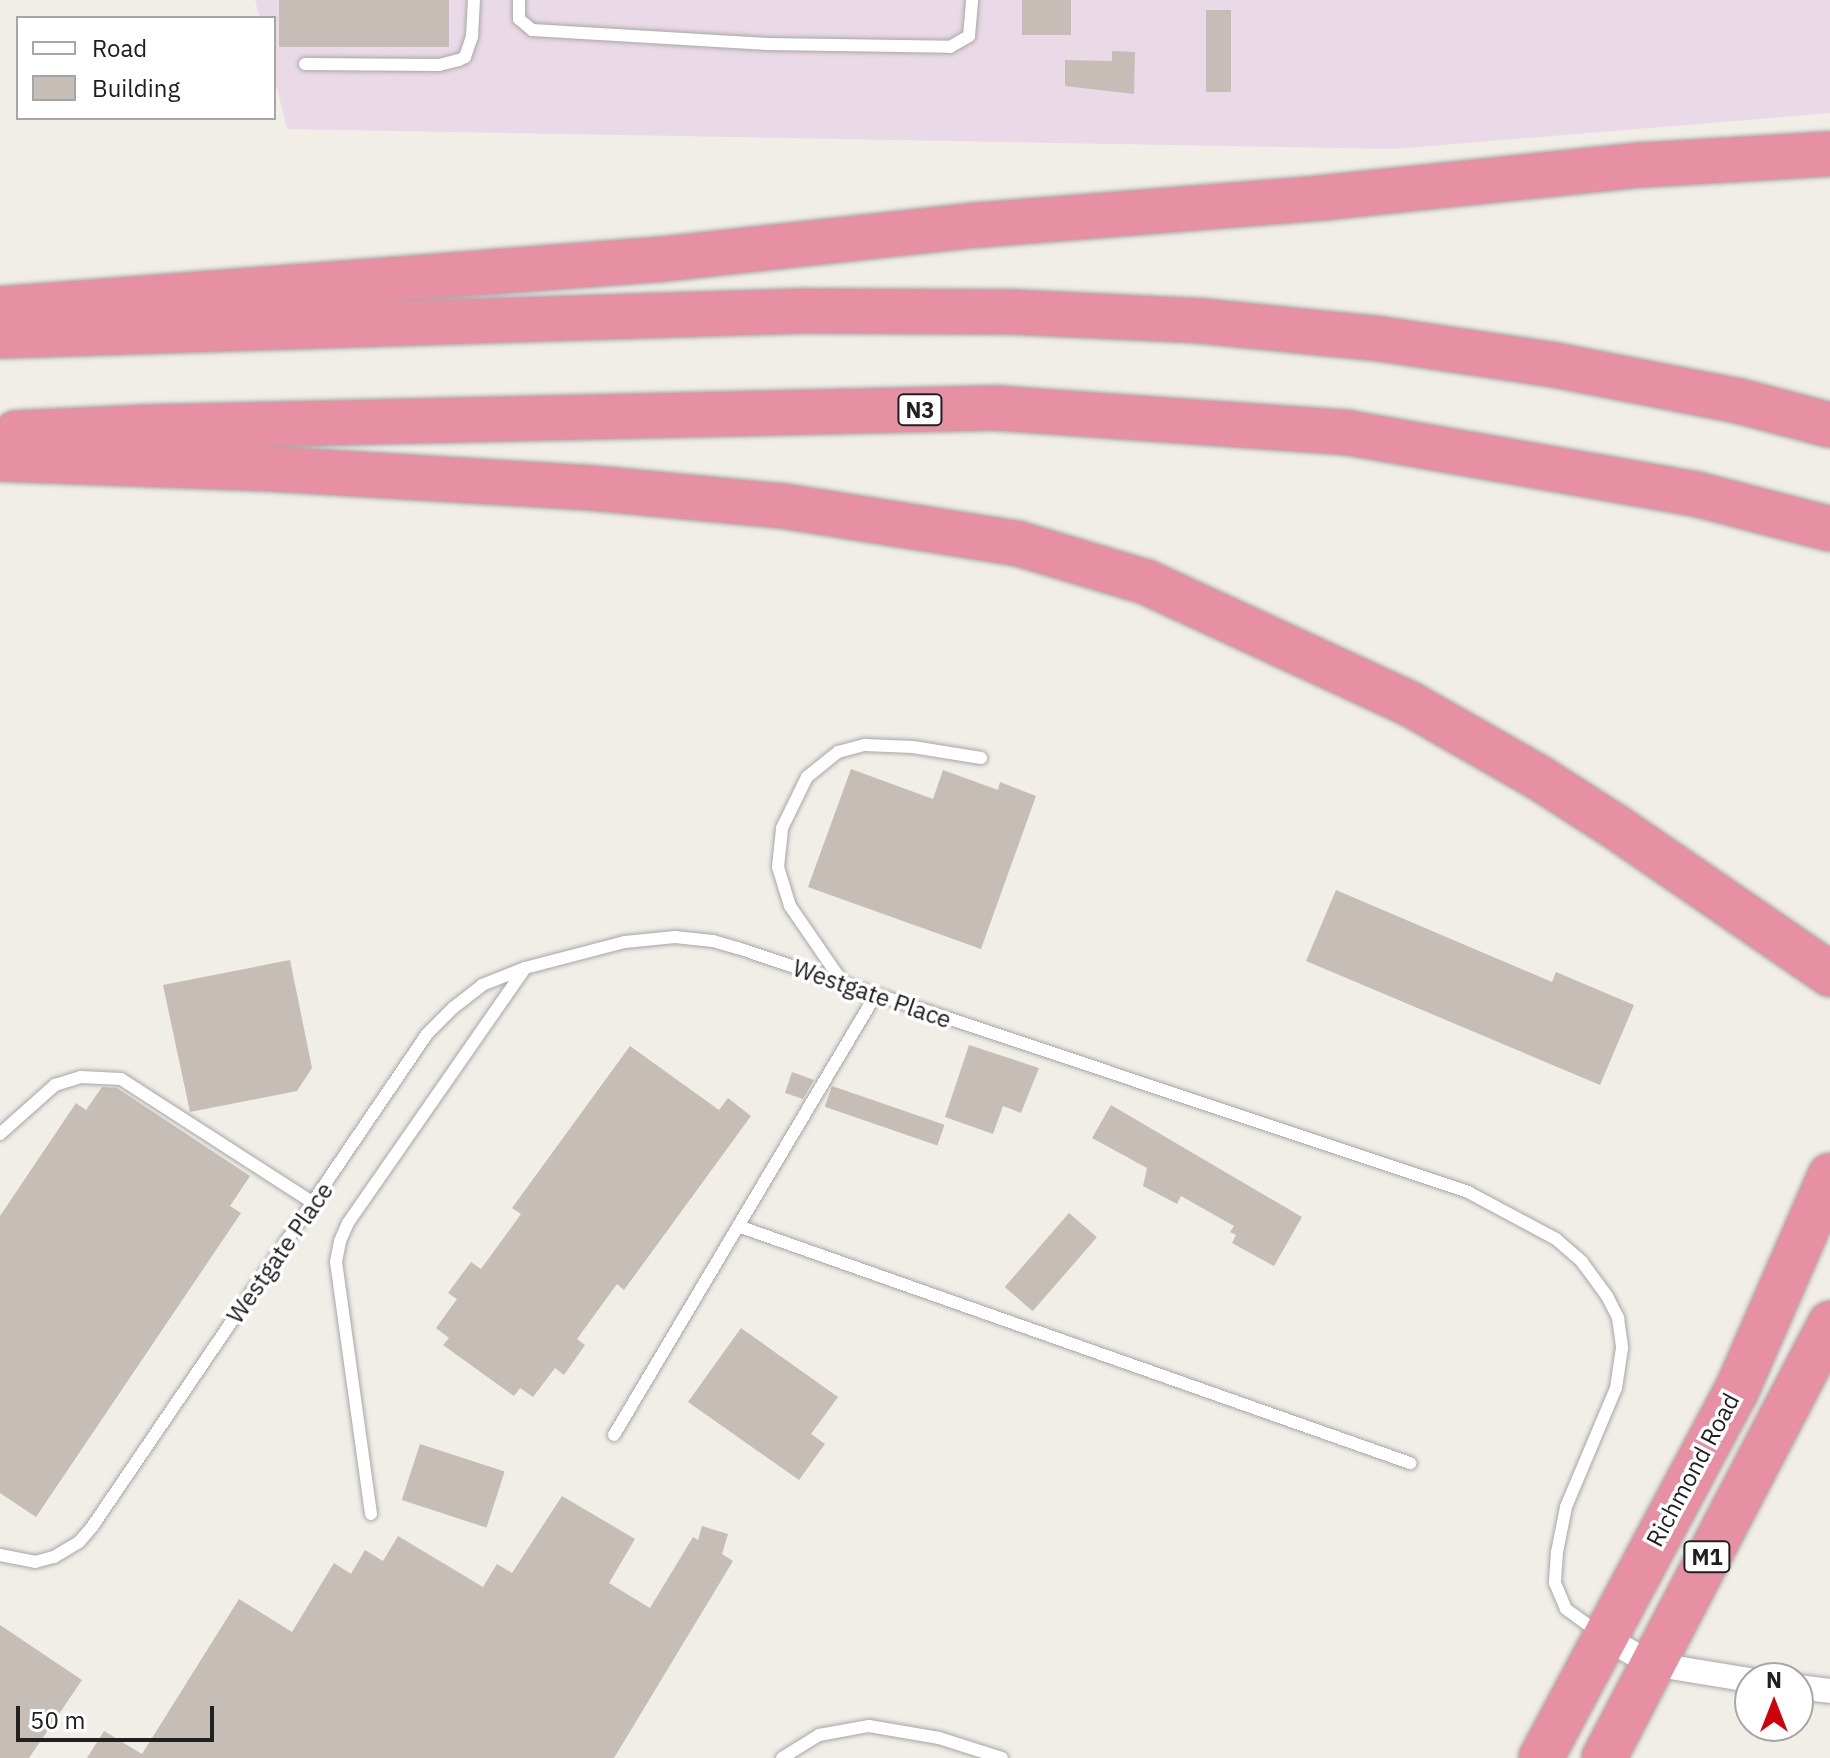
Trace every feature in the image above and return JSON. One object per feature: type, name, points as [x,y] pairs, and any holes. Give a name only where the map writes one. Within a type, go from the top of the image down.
[{"type":"highway","points":[[0,309],[664,259],[979,225],[1321,198],[1643,165],[1830,154]]},
{"type":"highway","points":[[0,336],[802,311],[1013,312],[1201,321],[1381,339],[1555,365],[1739,401],[1830,425]]},
{"type":"highway","name":"N3","points":[[0,434],[150,427],[995,408],[1349,433],[1696,494],[1830,529]]},
{"type":"highway","points":[[0,459],[272,469],[592,488],[783,506],[1019,544],[1146,582],[1410,704],[1538,777],[1616,827],[1829,976]]},
{"type":"highway","name":"Richmond Road","points":[[1541,1758],[1736,1392],[1830,1176]]},
{"type":"highway","name":"M1","points":[[1604,1758],[1830,1323]]},
{"type":"street","points":[[1604,1637],[1652,1664],[1734,1677]]},
{"type":"lane","points":[[305,64],[439,65],[459,60],[465,57],[472,37],[474,0]]},
{"type":"lane","points":[[519,0],[519,19],[532,30],[768,44],[950,47],[969,36],[972,0]]},
{"type":"lane","points":[[843,983],[790,906],[778,867],[782,828],[807,777],[838,752],[865,745],[913,747],[981,758]]},
{"type":"lane","name":"Westgate Place","points":[[0,1555],[35,1562],[54,1557],[79,1542],[315,1204],[427,1034],[453,1008],[482,985],[525,968],[625,942],[675,937],[713,941],[1468,1192],[1521,1218],[1565,1247],[1582,1262],[1607,1296],[1618,1318],[1622,1348],[1616,1388],[1566,1507],[1555,1583],[1566,1609],[1604,1637]]},
{"type":"lane","points":[[371,1514],[336,1262],[340,1241],[348,1223],[525,968]]},
{"type":"lane","points":[[614,1435],[875,996]]},
{"type":"lane","points":[[0,1134],[55,1085],[81,1077],[127,1081],[315,1204]]},
{"type":"lane","points":[[738,1226],[1410,1463]]},
{"type":"lane","points":[[782,1758],[819,1735],[869,1726],[939,1738],[1002,1758]]},
{"type":"shaded area","points":[[255,0],[1830,0],[1830,113],[1394,149],[287,129],[276,84],[276,16],[259,16]]},
{"type":"building","points":[[279,0],[449,0],[449,47],[279,47]]},
{"type":"building","points":[[1022,0],[1071,0],[1071,35],[1022,35]]},
{"type":"building","points":[[1206,10],[1231,10],[1231,92],[1206,92]]},
{"type":"building","points":[[1112,51],[1135,52],[1134,94],[1065,86],[1065,60],[1112,61]]},
{"type":"building","points":[[851,769],[933,799],[943,770],[998,790],[1000,782],[1036,796],[981,949],[808,887]]},
{"type":"building","points":[[1336,890],[1552,982],[1556,972],[1634,1005],[1600,1085],[1306,961]]},
{"type":"building","points":[[290,960],[312,1068],[297,1091],[190,1112],[163,985]]},
{"type":"building","points":[[969,1045],[1039,1068],[1021,1113],[1003,1106],[993,1134],[945,1117]]},
{"type":"building","points":[[630,1046],[719,1110],[728,1098],[751,1116],[624,1290],[617,1284],[577,1339],[585,1345],[564,1375],[555,1368],[533,1397],[520,1388],[514,1396],[443,1345],[449,1338],[436,1328],[457,1299],[448,1293],[471,1262],[481,1269],[521,1214],[512,1208]]},
{"type":"building","points":[[792,1072],[814,1080],[803,1099],[785,1093]]},
{"type":"building","points":[[832,1086],[945,1125],[937,1146],[825,1107]]},
{"type":"building","points":[[102,1087],[117,1088],[250,1176],[230,1206],[241,1213],[36,1517],[0,1493],[0,1216],[76,1103],[86,1110]]},
{"type":"building","points":[[1111,1105],[1302,1217],[1274,1266],[1232,1243],[1236,1235],[1230,1232],[1234,1226],[1181,1196],[1177,1204],[1143,1186],[1147,1168],[1092,1138]]},
{"type":"building","points":[[1069,1213],[1097,1237],[1033,1311],[1005,1287]]},
{"type":"building","points":[[741,1328],[838,1397],[811,1434],[825,1444],[799,1480],[688,1402]]},
{"type":"building","points":[[420,1444],[505,1472],[486,1528],[402,1500]]},
{"type":"building","points":[[562,1496],[635,1539],[609,1583],[650,1608],[693,1537],[698,1540],[702,1526],[728,1534],[722,1554],[733,1561],[614,1758],[87,1758],[104,1731],[142,1754],[239,1599],[292,1632],[334,1563],[351,1574],[365,1550],[383,1561],[398,1536],[483,1587],[497,1564],[512,1573]]},
{"type":"building","points":[[0,1625],[82,1680],[29,1758],[0,1758]]}]
